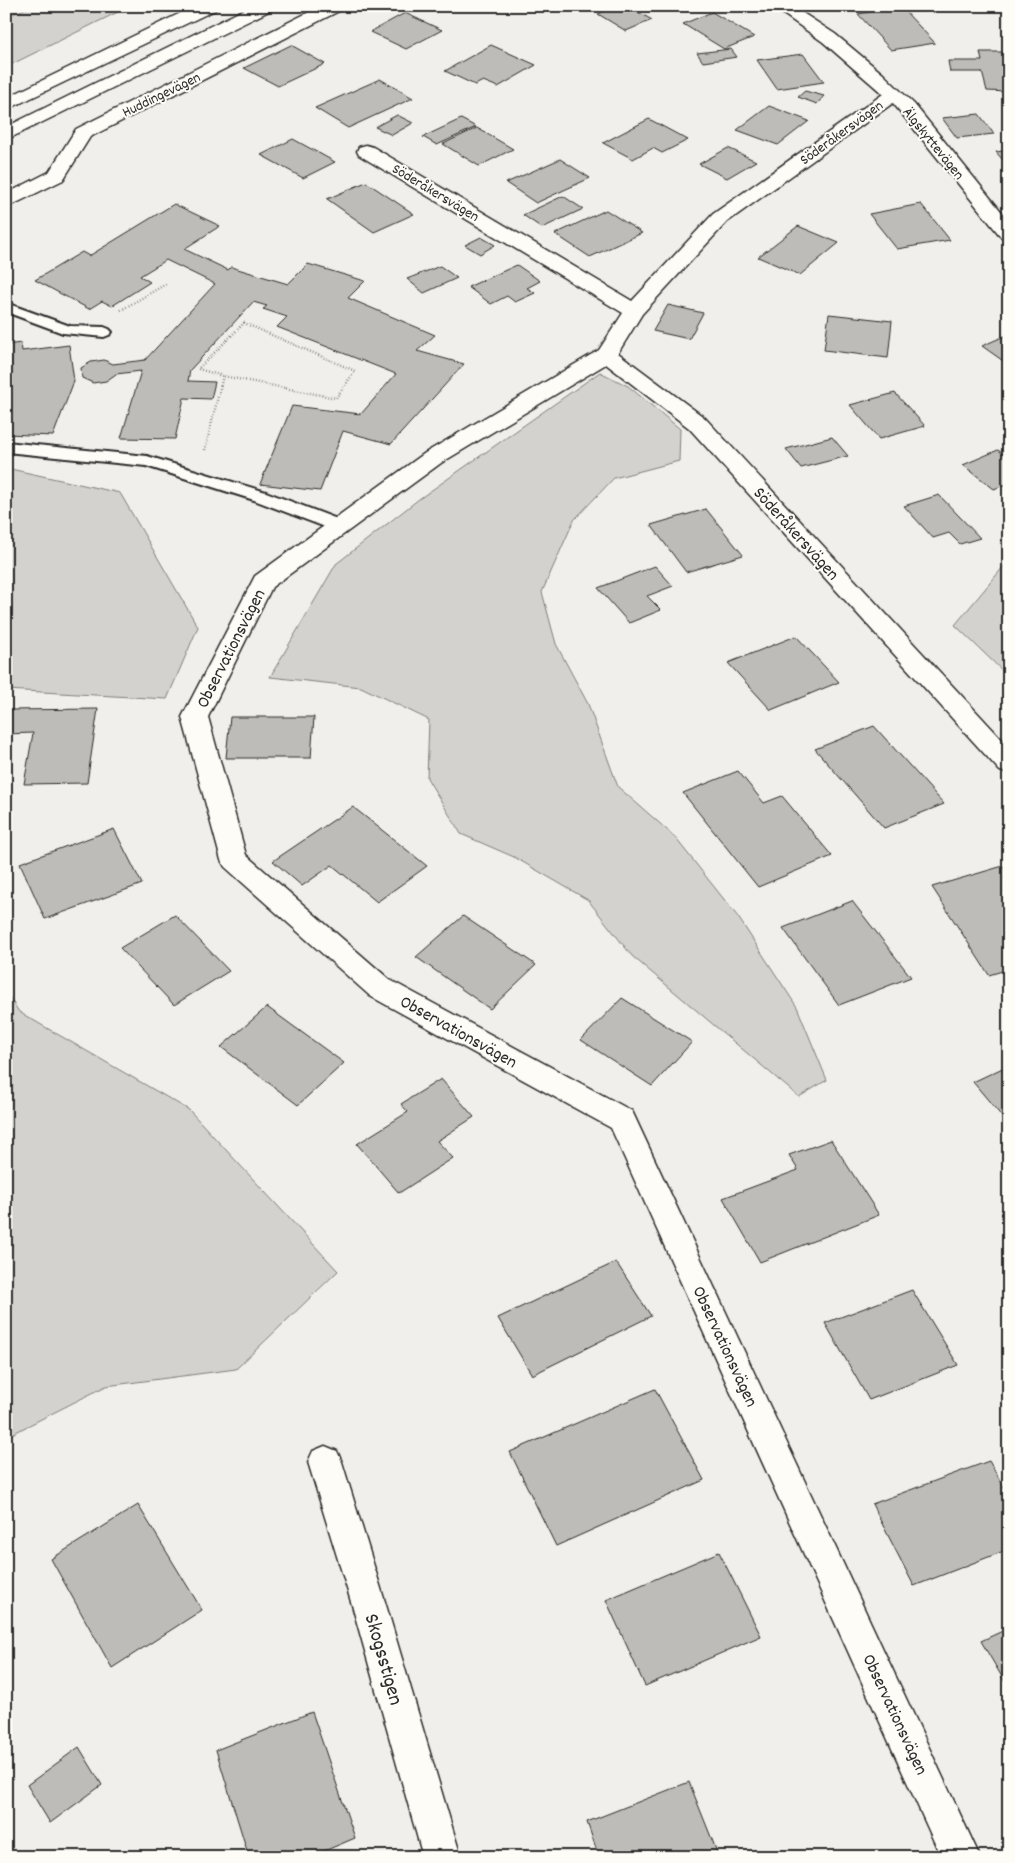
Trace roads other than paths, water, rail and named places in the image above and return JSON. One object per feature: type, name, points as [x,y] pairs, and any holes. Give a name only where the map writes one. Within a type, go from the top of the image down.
[{"type":"street","points":[[6,105],[209,6]]},
{"type":"street","name":"Huddingevägen","points":[[6,134],[265,6]]},
{"type":"street","name":"Huddingevägen","points":[[6,202],[56,176],[83,133],[335,6]]},
{"type":"street","name":"Älgskyttevägen","points":[[780,6],[829,38],[894,94],[908,108],[1009,234]]},
{"type":"street","name":"Söderåkersvägen","points":[[894,94],[720,218],[634,311],[607,354],[697,423],[1009,764]]},
{"type":"street","name":"Söderåkersvägen","points":[[366,151],[634,311]]},
{"type":"street","name":"Observationsvägen","points":[[607,354],[433,458],[263,582],[195,717],[234,860],[380,988],[622,1120],[961,1857]]},
{"type":"street","name":"Skogsstigen","points":[[325,1462],[372,1614],[442,1857]]},
{"type":"lane","points":[[6,307],[68,330],[104,332]]},
{"type":"lane","points":[[6,447],[147,461],[260,496],[339,526]]}]
